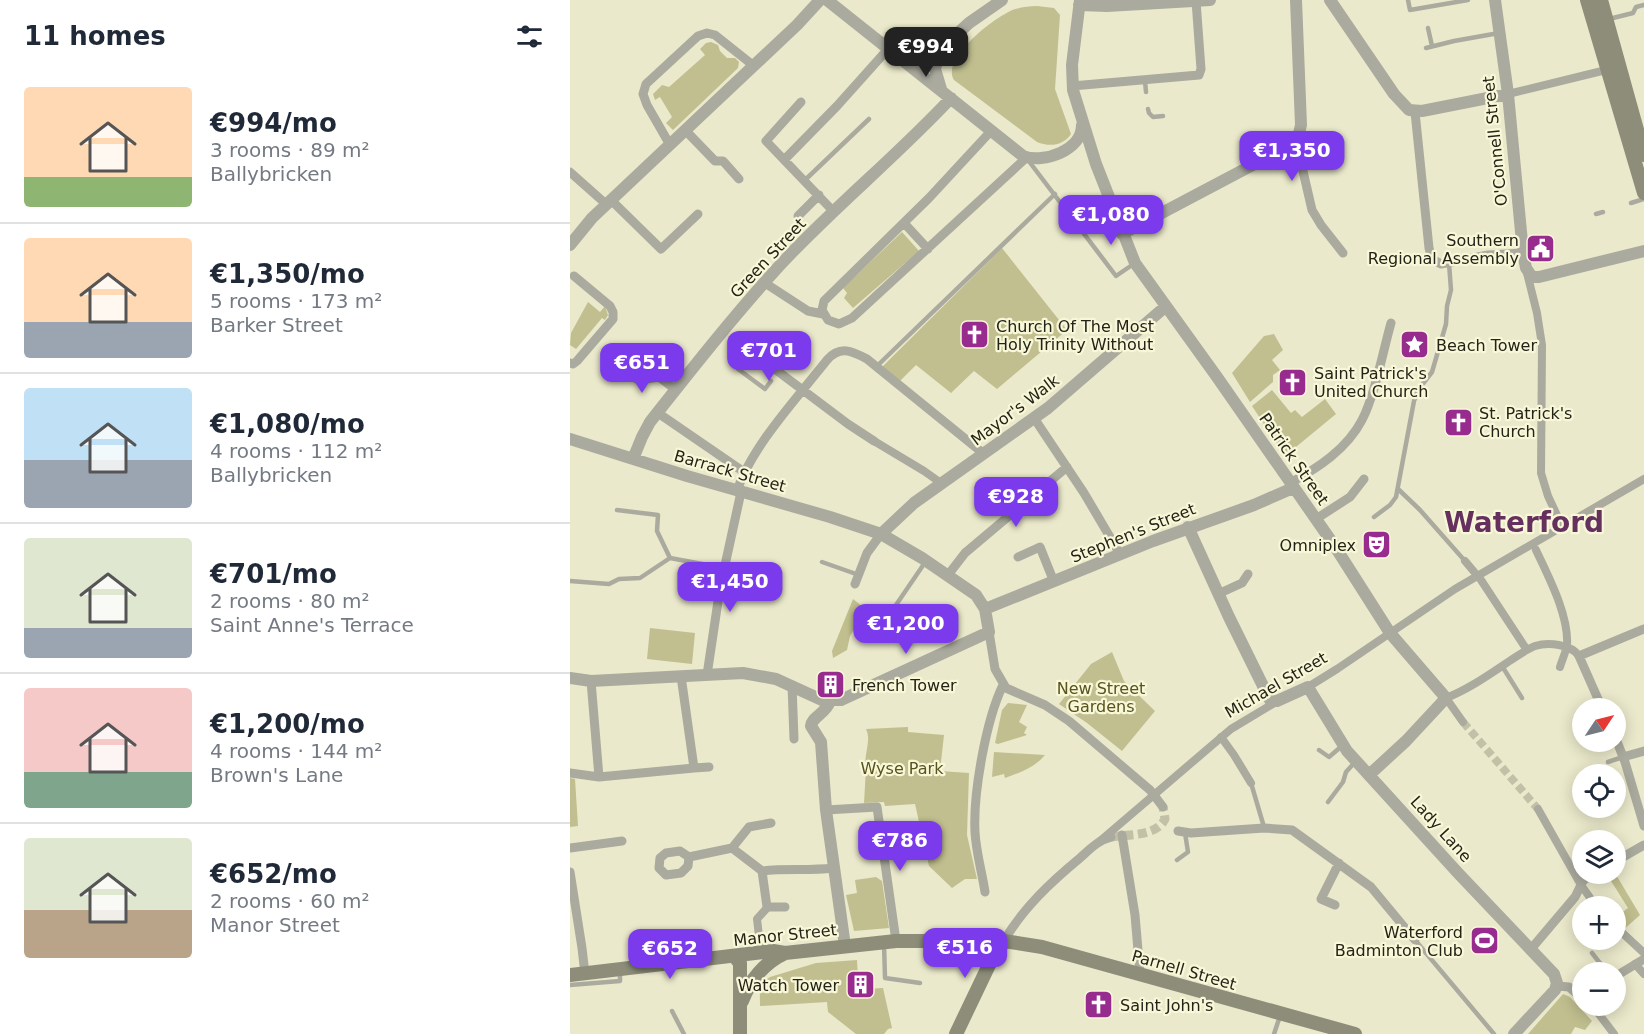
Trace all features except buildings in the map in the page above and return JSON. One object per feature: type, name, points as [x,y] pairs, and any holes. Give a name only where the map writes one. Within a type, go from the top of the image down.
[{"type":"main road","points":[[1587,0],[1644,193]]},
{"type":"main road","points":[[1601,0],[1644,155]]},
{"type":"main road","points":[[956,1034],[988,965],[1004,941]]},
{"type":"main road","name":"Manor Street","points":[[570,975],[735,957],[761,952],[785,953],[890,942],[1004,941]]},
{"type":"main road","name":"Parnell Street","points":[[1004,941],[1042,947],[1355,1034]]},
{"type":"main road","points":[[740,1009],[747,988],[763,967],[785,953]]},
{"type":"main road","points":[[735,957],[740,963],[740,1034]]},
{"type":"street","points":[[905,62],[913,65],[922,64],[969,23],[1002,0]]},
{"type":"street","points":[[1077,2],[1107,6],[1210,0]]},
{"type":"street","points":[[1122,234],[1296,141],[1300,135],[1301,125],[1296,0]]},
{"type":"street","points":[[1330,0],[1394,94],[1404,106],[1415,112],[1606,70]]},
{"type":"street","name":"O'Connell Street","points":[[1495,0],[1508,93],[1523,253],[1529,272]]},
{"type":"street","points":[[570,245],[581,229],[609,202],[802,21],[828,1],[1026,158],[1043,158],[1075,144],[1081,136],[1082,121]]},
{"type":"street","points":[[1072,86],[1199,75],[1202,69],[1196,1]]},
{"type":"street","name":"Patrick Street","points":[[1077,2],[1072,86],[1096,164],[1135,263],[1316,519],[1390,633],[1446,698]]},
{"type":"street","points":[[670,145],[647,105],[644,94],[646,84],[698,36],[707,33],[715,35],[754,66]]},
{"type":"street","points":[[784,160],[888,49]]},
{"type":"street","points":[[940,50],[934,69],[938,82],[948,95]]},
{"type":"street","name":"Green Street","points":[[633,459],[644,431],[658,412],[765,283],[834,212],[906,144],[948,95]]},
{"type":"street","points":[[801,102],[766,141],[834,212]]},
{"type":"street","points":[[1415,112],[1430,252],[1436,263],[1449,264],[1488,255],[1523,253]]},
{"type":"street","points":[[686,131],[714,161],[723,161],[740,178]]},
{"type":"street","points":[[823,314],[822,307],[828,296],[904,223],[990,131]]},
{"type":"street","points":[[1296,141],[1314,213],[1342,253]]},
{"type":"street","points":[[1066,149],[1084,150],[1096,164]]},
{"type":"street","points":[[765,283],[808,311],[823,314],[836,324],[846,322],[1026,158]]},
{"type":"street","points":[[570,172],[609,202],[661,249],[698,214]]},
{"type":"street","points":[[798,216],[819,195]]},
{"type":"street","points":[[904,223],[928,249]]},
{"type":"street","points":[[1565,525],[1548,496],[1541,473],[1542,345],[1529,272],[1644,251]]},
{"type":"street","points":[[570,363],[577,361],[613,319],[610,306],[574,276]]},
{"type":"street","name":"Mayor's Walk","points":[[881,534],[898,516],[941,483],[1034,418],[1077,384],[1165,307]]},
{"type":"street","points":[[1292,486],[1345,443],[1358,426],[1367,408],[1391,323]]},
{"type":"street","points":[[707,675],[728,546],[744,472],[756,452],[830,356],[839,350],[849,350],[867,359],[984,454]]},
{"type":"street","points":[[751,351],[874,441],[941,483]]},
{"type":"street","points":[[622,372],[639,380],[659,376],[676,390]]},
{"type":"street","points":[[658,412],[744,472]]},
{"type":"street","points":[[1034,418],[1102,521],[1120,554]]},
{"type":"street","name":"Barrack Street","points":[[570,439],[881,534],[976,595],[985,609]]},
{"type":"street","points":[[948,575],[966,553],[1067,467]]},
{"type":"street","points":[[1316,519],[1350,497],[1364,479]]},
{"type":"street","name":"Michael Street","points":[[1099,842],[1221,737],[1249,717],[1308,687],[1477,575],[1644,479]]},
{"type":"street","name":"Stephen's Street","points":[[985,609],[1188,527],[1254,505],[1292,486]]},
{"type":"street","points":[[1188,527],[1266,694],[1270,700],[1277,701]]},
{"type":"street","points":[[855,584],[867,553],[881,534]]},
{"type":"street","points":[[1018,557],[1040,547],[1054,582]]},
{"type":"street","points":[[1536,550],[1564,619],[1567,647],[1560,667]]},
{"type":"street","points":[[1465,561],[1477,575],[1527,650]]},
{"type":"street","points":[[1218,594],[1242,583],[1248,574]]},
{"type":"street","points":[[985,609],[994,664],[1004,686],[1060,714],[1091,738],[1154,794],[1163,807]]},
{"type":"street","points":[[1579,656],[1644,629]]},
{"type":"street","points":[[570,678],[591,681],[743,673],[776,678],[819,699],[840,700],[989,632]]},
{"type":"street","points":[[1369,776],[1446,698],[1466,689],[1527,650],[1544,644],[1567,647],[1575,651],[1598,698]]},
{"type":"street","points":[[681,676],[694,768]]},
{"type":"street","points":[[591,681],[599,777]]},
{"type":"street","points":[[792,685],[794,738]]},
{"type":"street","points":[[985,892],[976,845],[976,801],[991,722],[1004,686]]},
{"type":"street","name":"Lady Lane","points":[[1308,687],[1343,746],[1458,873],[1554,974],[1557,986]]},
{"type":"street","points":[[1446,698],[1463,722]]},
{"type":"street","points":[[830,701],[828,708],[811,723],[821,742],[826,810],[845,946]]},
{"type":"street","points":[[1221,737],[1251,783]]},
{"type":"street","points":[[1623,757],[1644,751]]},
{"type":"street","points":[[1621,752],[1644,826]]},
{"type":"street","points":[[570,773],[599,777],[709,767]]},
{"type":"street","points":[[826,810],[877,807],[890,942]]},
{"type":"street","points":[[1538,809],[1589,896]]},
{"type":"street","points":[[688,857],[732,848],[748,827],[771,823]]},
{"type":"street","points":[[1182,832],[1264,828],[1292,830],[1371,887],[1414,940]]},
{"type":"street","points":[[1122,835],[1135,915],[1140,975]]},
{"type":"street","points":[[1004,941],[1035,899],[1099,842],[1110,837]]},
{"type":"street","points":[[570,848],[622,842]]},
{"type":"street","points":[[1626,855],[1644,845]]},
{"type":"street","points":[[732,848],[762,871],[768,908]]},
{"type":"street","points":[[1335,905],[1321,899],[1339,863]]},
{"type":"street","points":[[762,871],[785,868],[808,871],[833,868]]},
{"type":"street","points":[[570,872],[585,974]]},
{"type":"street","points":[[1531,949],[1575,897],[1581,885]]},
{"type":"street","points":[[761,952],[758,919],[768,908],[785,907]]},
{"type":"street","points":[[1626,936],[1644,953]]},
{"type":"street","points":[[1626,970],[1640,962],[1644,974]]},
{"type":"street","points":[[1514,1034],[1557,986],[1572,990]]},
{"type":"street","points":[[1600,1016],[1614,1034]]},
{"type":"lane","points":[[1408,0],[1410,10],[1468,0]]},
{"type":"lane","points":[[1606,19],[1633,13],[1636,7],[1644,5]]},
{"type":"lane","points":[[1428,28],[1432,46]]},
{"type":"lane","points":[[1426,48],[1454,40],[1499,33]]},
{"type":"lane","points":[[1145,81],[1146,92]]},
{"type":"lane","points":[[1148,109],[1153,117],[1163,116]]},
{"type":"lane","points":[[804,181],[869,118]]},
{"type":"lane","points":[[1026,158],[1116,276],[1135,263]]},
{"type":"lane","points":[[877,366],[1054,194]]},
{"type":"lane","points":[[1631,203],[1644,199]]},
{"type":"lane","points":[[1374,517],[1392,503],[1398,489],[1414,401],[1418,390],[1432,372],[1446,324],[1451,290],[1449,264]]},
{"type":"lane","points":[[738,369],[765,389],[771,381]]},
{"type":"lane","points":[[1398,489],[1465,561]]},
{"type":"lane","points":[[617,510],[658,514],[657,531],[670,558]]},
{"type":"lane","points":[[570,581],[609,584],[619,579],[640,578],[670,558],[724,568]]},
{"type":"lane","points":[[883,624],[926,561]]},
{"type":"lane","points":[[822,562],[859,574]]},
{"type":"lane","points":[[1502,666],[1522,698]]},
{"type":"lane","points":[[1319,750],[1329,757],[1343,746]]},
{"type":"lane","points":[[1608,762],[1623,757]]},
{"type":"lane","points":[[1328,802],[1343,783],[1346,772],[1356,761]]},
{"type":"lane","points":[[1251,783],[1264,828]]},
{"type":"lane","points":[[1177,860],[1188,852],[1182,832]]},
{"type":"lane","points":[[1414,940],[1494,1034]]},
{"type":"lane","points":[[890,942],[885,978],[920,983]]},
{"type":"lane","points":[[1592,953],[1599,962]]},
{"type":"lane","points":[[570,985],[620,981],[620,970]]},
{"type":"lane","points":[[672,1011],[684,1034]]},
{"type":"lane","points":[[1274,1034],[1281,1014]]},
{"type":"green space","points":[[1037,6],[1054,8],[1060,15],[1055,89],[1071,134],[1064,141],[1056,144],[1046,145],[1037,142],[954,80],[952,72],[954,62],[960,52],[988,25],[1012,10]]},
{"type":"green space","points":[[711,42],[718,45],[727,58],[735,58],[739,62],[738,68],[673,130],[666,123],[672,117],[660,97],[655,100],[653,94],[662,85],[669,87],[705,55],[700,49],[706,43]]},
{"type":"green space","points":[[902,232],[919,251],[853,308],[844,298],[847,293],[843,288]]},
{"type":"green space","points":[[1002,248],[1067,330],[997,389],[974,371],[951,393],[916,365],[900,381],[882,367]]},
{"type":"green space","points":[[588,302],[600,312],[605,306],[608,315],[605,320],[602,318],[576,349],[570,345],[571,333]]},
{"type":"green space","points":[[1274,334],[1283,350],[1272,360],[1280,370],[1273,375],[1273,382],[1250,402],[1232,373],[1264,336]]},
{"type":"green space","points":[[1272,390],[1291,413],[1295,410],[1302,417],[1325,399],[1336,414],[1285,456],[1252,406]]},
{"type":"green space","points":[[853,599],[862,606],[860,609],[864,612],[850,636],[847,650],[833,658],[832,651]]},
{"type":"green space","points":[[650,628],[695,633],[692,664],[647,659]]},
{"type":"green space","name":"New Street Gardens","points":[[1112,652],[1124,681],[1155,711],[1122,751],[1059,704],[1091,664]]},
{"type":"green space","points":[[1008,703],[1027,705],[1019,722],[1027,727],[1024,733],[1027,735],[998,744],[995,743],[1002,710]]},
{"type":"green space","name":"Wyse Park","points":[[908,727],[908,732],[944,735],[940,771],[969,773],[967,835],[977,879],[965,879],[952,888],[929,866],[915,804],[885,806],[884,802],[864,803],[868,739],[866,729]]},
{"type":"green space","points":[[994,752],[1045,755],[1022,772],[1005,778],[1004,774],[992,777]]},
{"type":"green space","points":[[570,778],[575,779],[578,826],[570,827]]},
{"type":"green space","points":[[876,877],[882,881],[889,928],[854,931],[846,895],[857,893],[855,880]]},
{"type":"green space","points":[[1613,884],[1622,884],[1640,915],[1626,927],[1626,910],[1628,908],[1626,896],[1620,896]]},
{"type":"green space","points":[[857,960],[858,978],[853,985],[858,992],[883,988],[892,1028],[884,1034],[856,1034],[828,1012],[827,1002],[760,1006],[763,983],[770,977],[816,963]]},
{"type":"green space","points":[[1563,994],[1572,999],[1572,1016],[1587,1016],[1592,1021],[1585,1030],[1575,1027],[1571,1034],[1528,1034]]},
{"type":"tunnel","points":[[1463,722],[1538,809]]},
{"type":"tunnel","points":[[1111,837],[1141,834],[1155,829],[1165,819],[1163,807]]},
{"type":"place","name":"Southern Regional Assembly","points":[[1540,249]]},
{"type":"place","name":"Church Of The Most Holy Trinity Without","points":[[975,335]]},
{"type":"place","name":"Beach Tower","points":[[1415,345]]},
{"type":"place","name":"Saint Patrick's United Church","points":[[1293,382]]},
{"type":"place","name":"St. Patrick's Church","points":[[1458,422]]},
{"type":"place","name":"Omniplex","points":[[1377,545]]},
{"type":"place","name":"French Tower","points":[[831,685]]},
{"type":"place","name":"Waterford Badminton Club","points":[[1484,941]]},
{"type":"place","name":"Watch Tower","points":[[860,985]]},
{"type":"place","name":"Saint John's","points":[[1099,1005]]},
{"type":"district","name":"Waterford","points":[[1524,522]]}]
